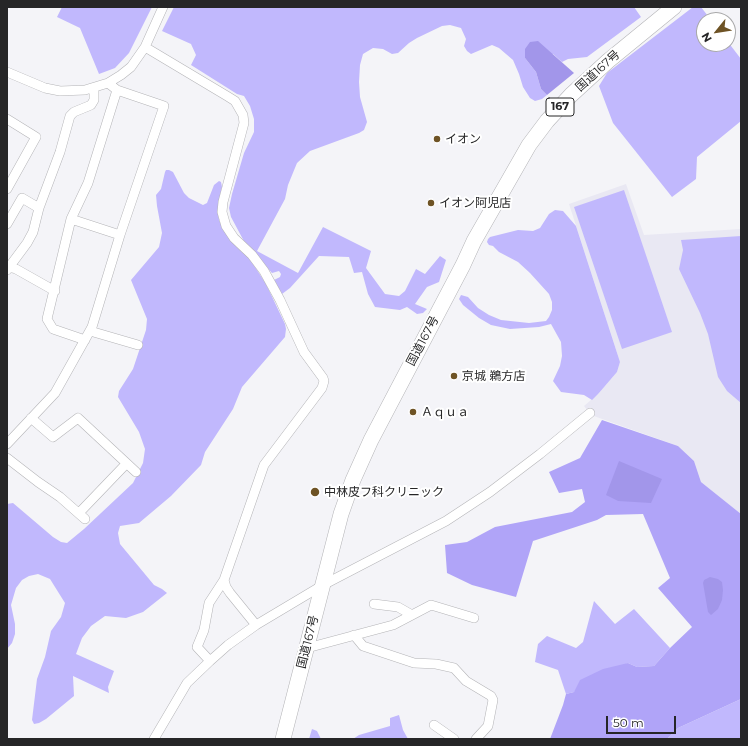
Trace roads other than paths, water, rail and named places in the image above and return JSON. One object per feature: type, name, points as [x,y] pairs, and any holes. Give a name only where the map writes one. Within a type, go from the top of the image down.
[{"type":"highway","name":"国道167号","points":[[283,739],[322,585],[341,514],[352,480],[368,446],[463,265],[474,241],[529,145],[547,121],[608,61],[674,7]]},
{"type":"street","points":[[7,72],[45,88],[60,91],[75,91],[94,88],[108,83],[122,75],[131,67],[145,47],[163,7]]},
{"type":"street","points":[[145,47],[227,96],[235,102],[241,111],[244,123],[223,202],[222,212],[226,226],[234,238],[252,255],[264,271],[280,300],[304,352],[324,381],[322,388],[264,465],[224,580],[209,603],[204,630],[197,647],[210,661]]},
{"type":"street","points":[[7,444],[55,393],[90,331],[120,235],[164,106],[117,90],[108,83]]},
{"type":"street","points":[[8,269],[33,232],[39,208],[60,152],[70,116],[74,112],[91,105],[94,100],[94,88]]},
{"type":"street","points":[[85,340],[53,329],[47,319],[71,218],[88,183],[117,90]]},
{"type":"street","points":[[7,119],[36,138],[7,189],[39,208]]},
{"type":"street","points":[[7,224],[22,198]]},
{"type":"street","points":[[71,218],[120,235]]},
{"type":"street","points":[[8,269],[16,269],[54,291]]},
{"type":"street","points":[[90,331],[138,345]]},
{"type":"street","points":[[154,739],[187,683],[228,645],[256,625],[322,585],[446,521],[490,492],[590,413]]},
{"type":"street","points":[[31,418],[53,437],[78,418],[136,472]]},
{"type":"street","points":[[7,458],[60,497],[82,516],[126,464]]},
{"type":"street","points":[[224,580],[230,593],[256,625]]},
{"type":"street","points":[[374,604],[398,607],[412,615]]},
{"type":"street","points":[[307,648],[393,625],[431,605],[474,618]]},
{"type":"street","points":[[354,635],[363,646],[414,663],[436,664],[454,668],[466,681],[491,696],[493,700],[488,726],[476,739]]},
{"type":"street","points":[[434,725],[454,739]]},
{"type":"place","name":"イオン","points":[[437,139]]},
{"type":"place","name":"イオン阿児店","points":[[431,203]]},
{"type":"place","name":"京城 鵜方店","points":[[454,376]]},
{"type":"place","name":"Ａｑｕａ","points":[[413,412]]},
{"type":"place","name":"中林皮フ科クリニック","points":[[315,492]]}]
